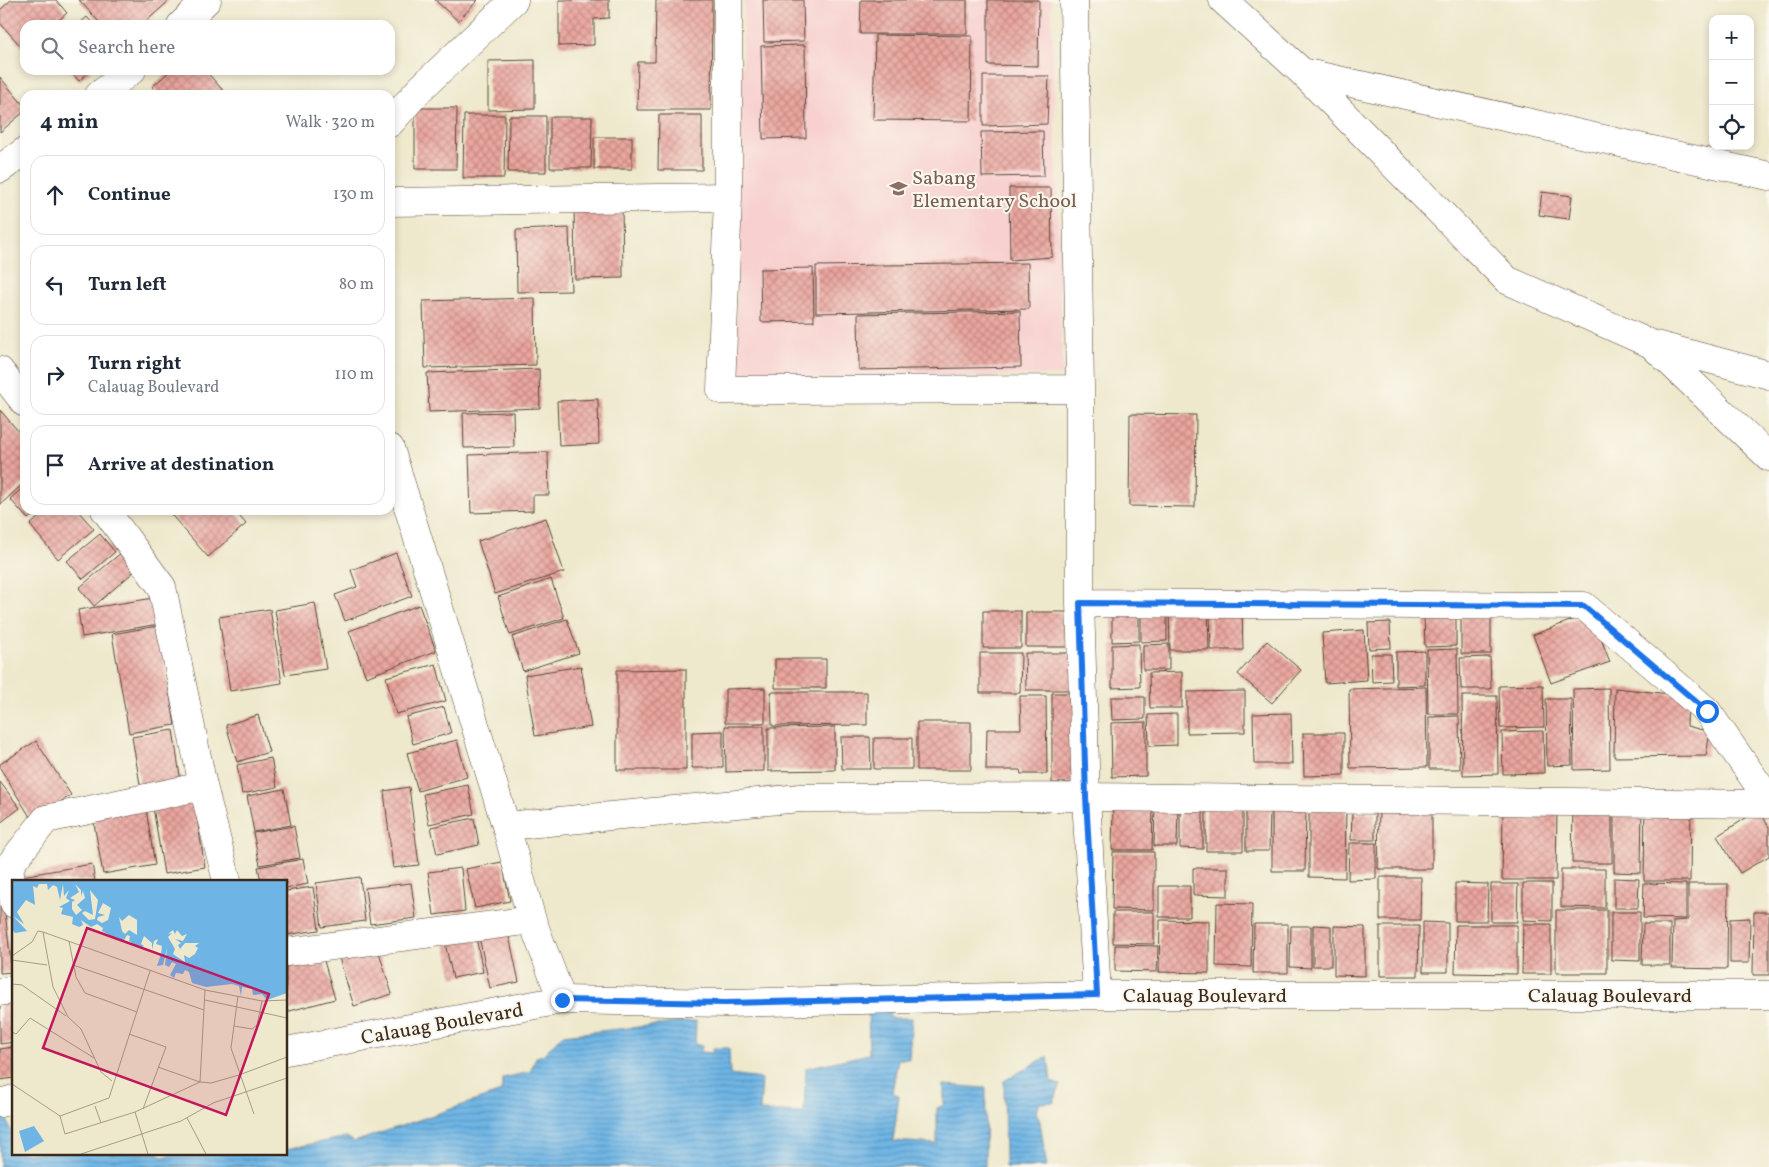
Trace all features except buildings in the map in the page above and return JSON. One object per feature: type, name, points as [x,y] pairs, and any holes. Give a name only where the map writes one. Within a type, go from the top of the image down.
[{"type":"street","points":[[186,20],[207,0]]},
{"type":"street","points":[[395,117],[419,90],[514,0]]},
{"type":"street","points":[[728,0],[728,197],[721,390],[1080,389]]},
{"type":"street","points":[[1074,0],[1080,389],[1080,603],[1086,797],[1097,995]]},
{"type":"street","points":[[1224,0],[1302,72],[1507,280],[1651,344],[1769,374]]},
{"type":"street","points":[[1302,72],[1769,176]]},
{"type":"street","points":[[106,90],[125,75]]},
{"type":"street","points":[[0,169],[20,154]]},
{"type":"street","points":[[395,202],[728,197]]},
{"type":"street","points":[[1651,344],[1769,456]]},
{"type":"street","points":[[395,464],[506,826],[532,920],[562,1000]]},
{"type":"street","points":[[109,515],[162,587],[203,786],[227,880]]},
{"type":"street","points":[[1080,603],[1584,606],[1707,711],[1769,802]]},
{"type":"street","points":[[12,889],[9,866],[46,819],[203,786]]},
{"type":"street","points":[[506,826],[800,798],[1086,797],[1769,802]]},
{"type":"street","points":[[288,952],[532,920]]},
{"type":"street","name":"Calauag Boulevard","points":[[288,1051],[562,1000],[726,1003],[1097,995],[1769,995]]},
{"type":"street","points":[[0,1104],[12,1099]]},
{"type":"shaded area","name":"Sabang Elementary School","points":[[744,0],[1051,0],[1063,375],[735,380]]},
{"type":"water","points":[[868,1005],[889,1005],[890,1018],[912,1018],[909,1059],[898,1059],[892,1092],[899,1096],[893,1141],[937,1144],[937,1108],[944,1105],[944,1085],[986,1088],[985,1167],[0,1167],[0,1112],[2,1110],[12,1133],[12,1154],[159,1154],[162,1157],[177,1154],[288,1154],[288,1149],[347,1137],[354,1142],[501,1092],[503,1078],[530,1072],[536,1057],[543,1055],[562,1035],[696,1021],[695,1045],[702,1045],[701,1052],[713,1053],[713,1048],[729,1048],[730,1075],[762,1079],[760,1111],[804,1113],[806,1068],[869,1054]]},
{"type":"water","points":[[1048,1056],[1051,1082],[1060,1085],[1054,1102],[1040,1103],[1036,1111],[1040,1122],[1047,1167],[1005,1167],[1004,1081]]},
{"type":"place","name":"Sabang Elementary School","points":[[898,188]]},
{"type":"route","points":[[562,1000],[726,1003],[1097,995],[1086,797],[1080,603],[1584,606],[1707,711]]}]
